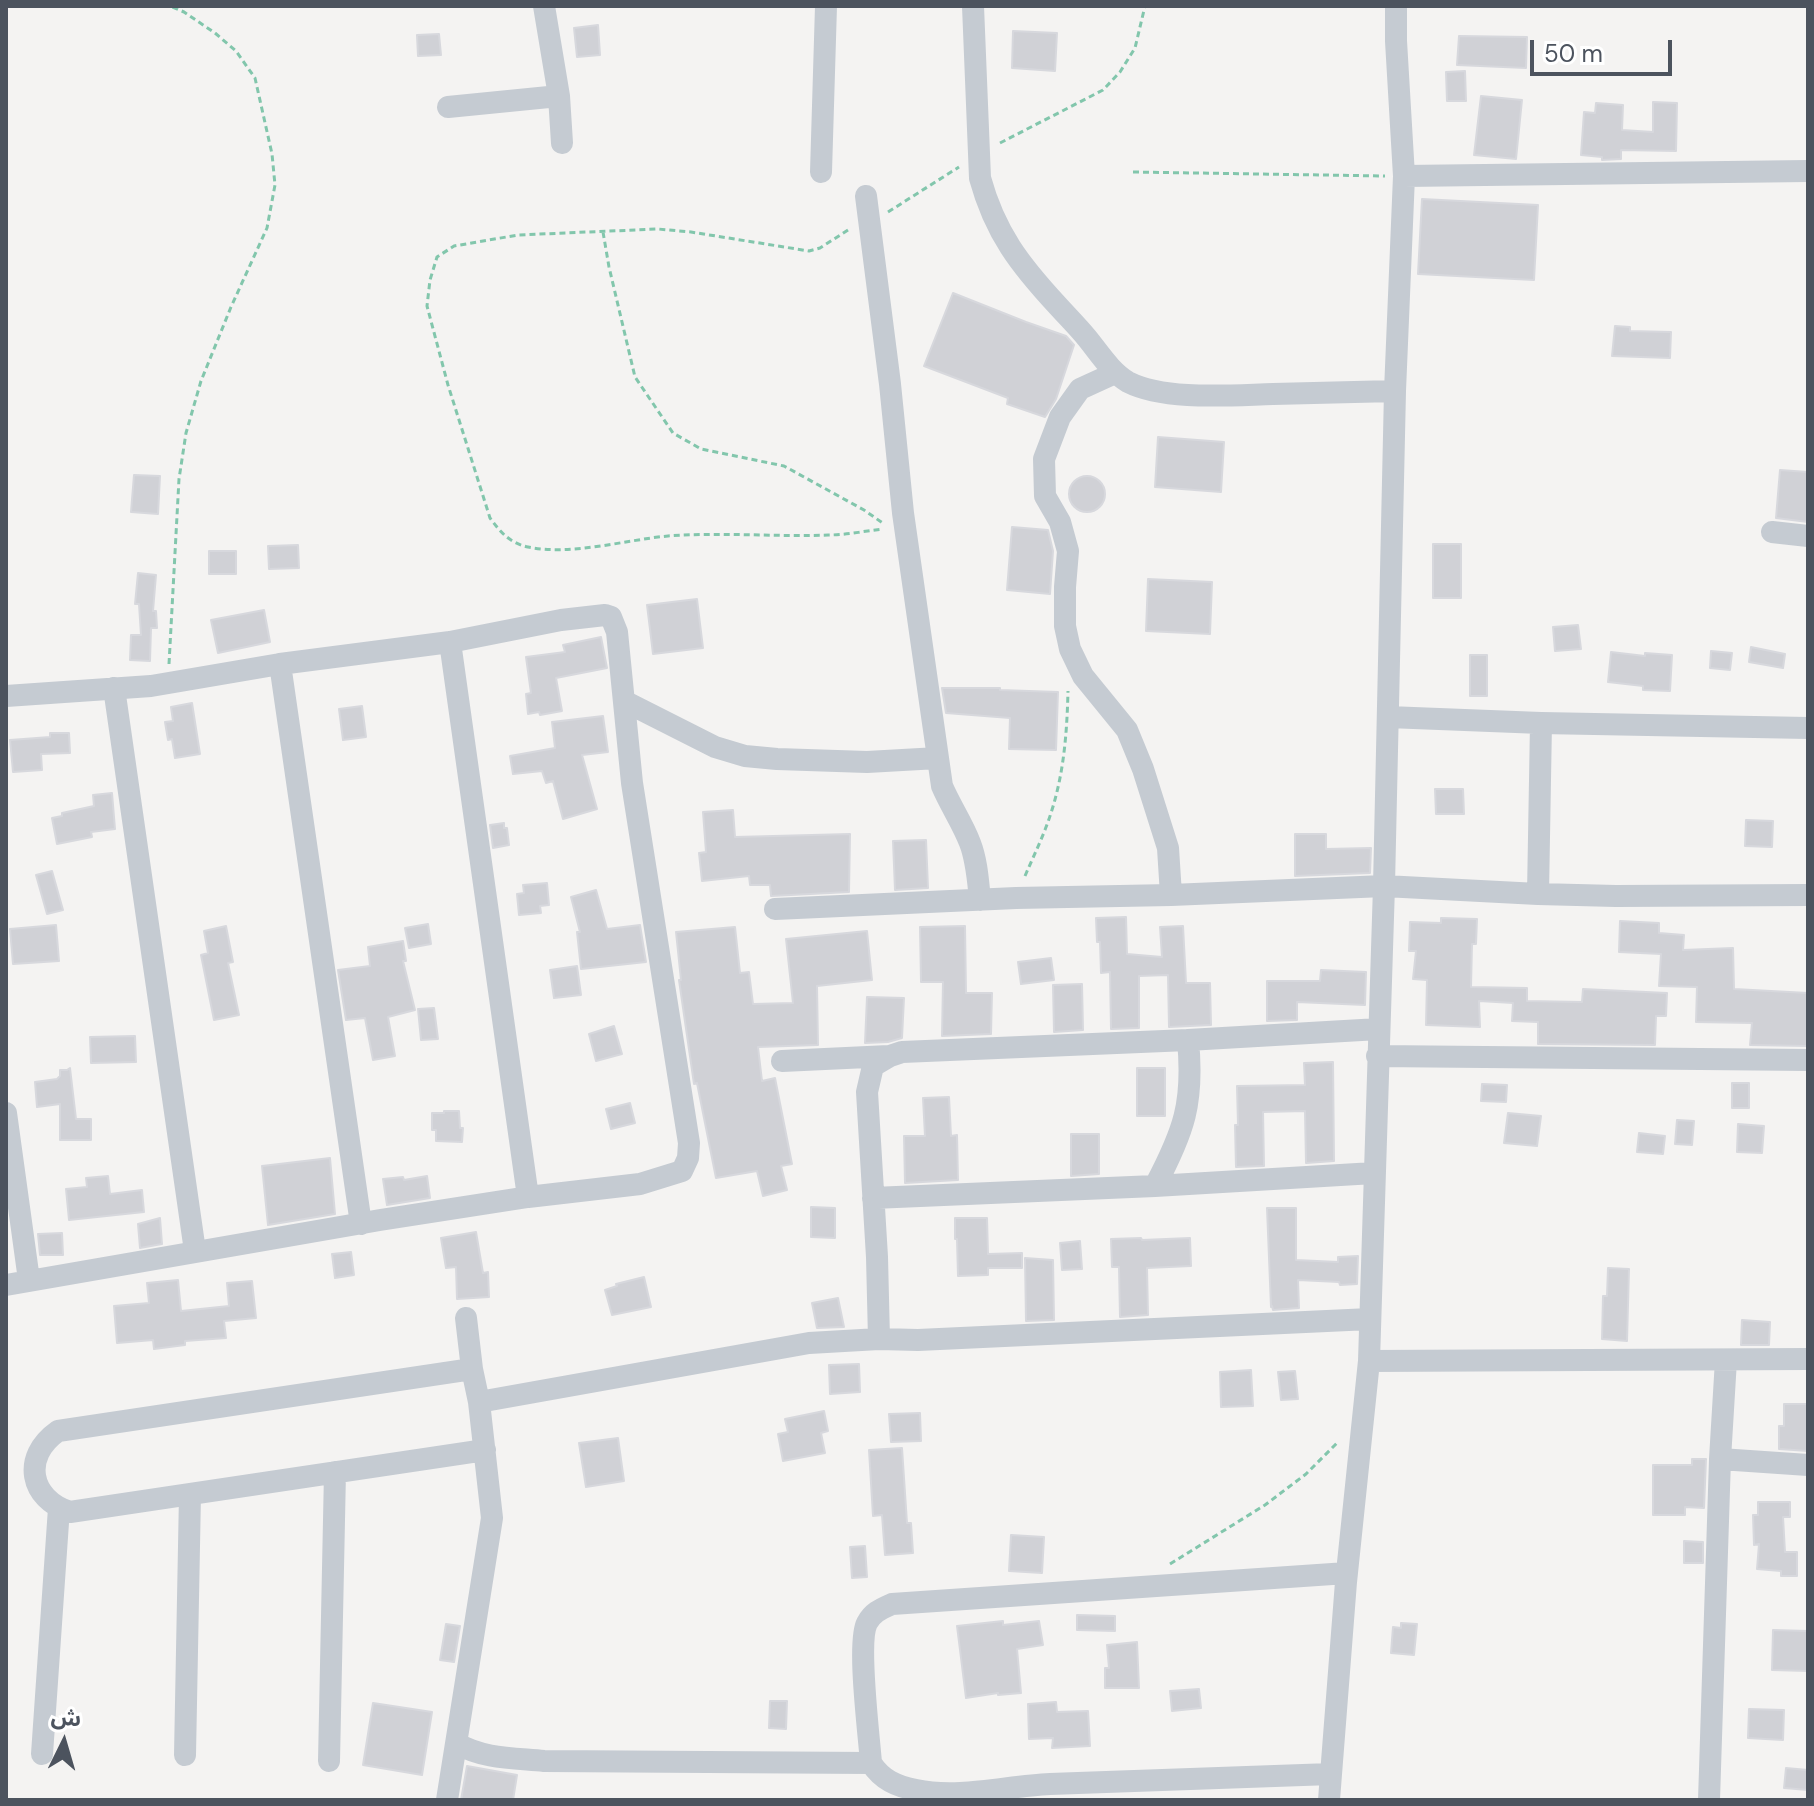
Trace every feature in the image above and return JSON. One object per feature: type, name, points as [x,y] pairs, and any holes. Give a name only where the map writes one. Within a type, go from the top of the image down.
[{"type":"street","points":[[544,6],[559,96],[562,143]]},
{"type":"street","points":[[821,172],[826,6]]},
{"type":"street","points":[[973,6],[980,178],[987,206],[1001,234],[1031,277],[1115,373],[1147,390],[1180,394],[1395,391]]},
{"type":"street","points":[[1329,1800],[1347,1573],[1369,1361],[1395,391],[1404,176],[1396,6]]},
{"type":"street","points":[[448,107],[559,96]]},
{"type":"street","points":[[1404,176],[1808,171]]},
{"type":"street","points":[[866,196],[903,513],[942,786],[970,841],[980,900]]},
{"type":"street","points":[[1115,373],[1080,389],[1060,417],[1044,459],[1045,496],[1060,522],[1068,551],[1065,626],[1070,649],[1083,676],[1127,730],[1168,848],[1171,895]]},
{"type":"street","points":[[1772,532],[1808,536]]},
{"type":"street","points":[[6,696],[151,686],[280,664],[450,642],[561,620],[611,617],[617,632],[632,783],[689,1143],[688,1158],[682,1171],[640,1184],[528,1197],[6,1285]]},
{"type":"street","points":[[450,642],[528,1197]]},
{"type":"street","points":[[280,664],[361,1224]]},
{"type":"street","points":[[114,688],[195,1251]]},
{"type":"street","points":[[624,701],[715,747],[745,756],[867,762],[938,758]]},
{"type":"street","points":[[1388,717],[1808,728]]},
{"type":"street","points":[[1538,894],[1541,723]]},
{"type":"street","points":[[775,909],[1384,886],[1616,896],[1808,895]]},
{"type":"street","points":[[782,1061],[890,1056],[915,1051],[1379,1029]]},
{"type":"street","points":[[1155,1186],[1184,1122],[1189,1091],[1188,1040]]},
{"type":"street","points":[[879,1339],[867,1092],[873,1066],[890,1056]]},
{"type":"street","points":[[1377,1056],[1808,1060]]},
{"type":"street","points":[[6,1113],[29,1280]]},
{"type":"street","points":[[873,1198],[1374,1173]]},
{"type":"street","points":[[447,1800],[492,1518],[466,1318]]},
{"type":"street","points":[[479,1402],[809,1343],[1370,1319]]},
{"type":"street","points":[[1369,1361],[1808,1359]]},
{"type":"street","points":[[1709,1800],[1726,1360]]},
{"type":"street","points":[[472,1369],[58,1431],[40,1448],[34,1470],[41,1493],[49,1502],[70,1512],[485,1450]]},
{"type":"street","points":[[1720,1459],[1808,1465]]},
{"type":"street","points":[[329,1761],[335,1472]]},
{"type":"street","points":[[185,1755],[190,1494]]},
{"type":"street","points":[[42,1754],[59,1508]]},
{"type":"street","points":[[1331,1774],[1046,1784],[964,1796],[913,1790],[879,1776],[871,1763],[862,1645],[865,1625],[875,1611],[892,1604],[1347,1573]]},
{"type":"street","points":[[456,1743],[470,1751],[495,1757],[544,1761],[871,1763]]},
{"type":"path","points":[[169,664],[179,479],[186,433],[201,381],[267,228],[275,185],[272,154],[255,78],[236,51],[215,33],[170,6]]},
{"type":"path","points":[[603,232],[635,377],[673,433],[701,449],[784,466],[864,510],[891,529],[832,535],[667,536],[597,546],[544,549],[525,547],[504,537],[490,518],[427,306],[437,257],[454,246],[518,235],[658,229],[809,251],[820,248],[844,232],[898,207],[979,154],[1103,90],[1120,72],[1135,48],[1145,6]]},
{"type":"path","points":[[1133,172],[1404,176]]},
{"type":"path","points":[[1016,898],[1051,814],[1059,785],[1067,723],[1070,649]]},
{"type":"path","points":[[1170,1564],[1265,1505],[1306,1474],[1363,1416]]},
{"type":"building","points":[[598,25],[600,55],[577,57],[574,28]]},
{"type":"building","points":[[1013,31],[1057,33],[1055,71],[1012,68]]},
{"type":"building","points":[[439,34],[441,55],[418,56],[417,35]]},
{"type":"building","points":[[1459,36],[1527,37],[1526,68],[1457,65]]},
{"type":"building","points":[[1465,71],[1466,101],[1447,101],[1446,72]]},
{"type":"building","points":[[1481,96],[1522,100],[1516,159],[1474,155]]},
{"type":"building","points":[[1653,102],[1677,103],[1676,151],[1621,150],[1621,159],[1602,160],[1602,157],[1581,155],[1584,112],[1595,113],[1596,103],[1623,105],[1622,130],[1653,132]]},
{"type":"building","points":[[1422,199],[1538,205],[1534,280],[1418,274]]},
{"type":"building","points":[[953,293],[1066,336],[1074,345],[1056,399],[1045,417],[1007,404],[1008,398],[924,366]]},
{"type":"building","points":[[1615,326],[1630,327],[1630,331],[1671,332],[1670,358],[1612,356]]},
{"type":"building","points":[[1158,437],[1224,442],[1221,492],[1155,487]]},
{"type":"building","points":[[1780,470],[1808,472],[1808,522],[1776,518]]},
{"type":"building","points":[[134,475],[160,476],[158,514],[131,512]]},
{"type":"building","points":[[1087,476],[1100,481],[1105,494],[1100,507],[1087,512],[1074,507],[1069,494],[1074,481]]},
{"type":"building","points":[[1012,527],[1048,530],[1053,551],[1050,594],[1007,590]]},
{"type":"building","points":[[1433,544],[1461,544],[1461,598],[1433,598]]},
{"type":"building","points":[[298,545],[299,568],[269,569],[268,546]]},
{"type":"building","points":[[209,551],[236,551],[236,574],[209,574]]},
{"type":"building","points":[[138,573],[156,575],[153,611],[156,611],[157,628],[151,628],[150,661],[130,660],[131,635],[141,635],[139,604],[135,604]]},
{"type":"building","points":[[1148,579],[1212,582],[1210,634],[1146,631]]},
{"type":"building","points":[[697,599],[703,648],[653,654],[647,605]]},
{"type":"building","points":[[264,610],[270,642],[218,653],[211,620]]},
{"type":"building","points":[[1578,625],[1581,649],[1555,651],[1553,627]]},
{"type":"building","points":[[601,637],[607,668],[556,678],[562,711],[528,714],[526,694],[531,693],[526,657],[565,652],[563,645]]},
{"type":"building","points":[[1751,647],[1785,654],[1783,668],[1749,662]]},
{"type":"building","points":[[1711,651],[1732,653],[1730,670],[1710,668]]},
{"type":"building","points":[[1611,652],[1672,655],[1670,691],[1643,690],[1643,686],[1608,682]]},
{"type":"building","points":[[1470,655],[1487,655],[1487,696],[1470,696]]},
{"type":"building","points":[[942,688],[1058,692],[1056,750],[1009,749],[1010,718],[946,713]]},
{"type":"building","points":[[192,703],[200,754],[175,758],[165,722],[173,721],[171,707]]},
{"type":"building","points":[[362,706],[366,737],[343,740],[339,709]]},
{"type":"building","points":[[603,716],[608,752],[582,755],[597,809],[563,819],[553,781],[546,783],[542,771],[513,774],[510,756],[555,748],[552,722]]},
{"type":"building","points":[[50,733],[69,733],[70,753],[41,754],[42,770],[13,772],[10,740],[50,737]]},
{"type":"building","points":[[1435,789],[1463,789],[1464,814],[1436,814]]},
{"type":"building","points":[[112,793],[115,829],[91,832],[92,837],[57,844],[52,818],[94,806],[93,795]]},
{"type":"building","points":[[733,810],[735,837],[850,834],[849,892],[771,896],[770,885],[750,885],[749,876],[702,881],[699,853],[706,852],[703,812]]},
{"type":"building","points":[[1746,820],[1773,821],[1772,847],[1745,846]]},
{"type":"building","points":[[504,823],[509,845],[493,848],[490,825]]},
{"type":"building","points":[[1295,834],[1326,834],[1326,849],[1371,848],[1370,873],[1295,876]]},
{"type":"building","points":[[926,840],[928,888],[895,890],[893,841]]},
{"type":"building","points":[[52,871],[63,910],[47,914],[36,875]]},
{"type":"building","points":[[547,883],[549,905],[540,906],[541,913],[519,915],[517,894],[524,893],[523,885]]},
{"type":"building","points":[[596,890],[607,929],[640,925],[646,962],[581,969],[577,932],[580,932],[571,897]]},
{"type":"building","points":[[1126,917],[1127,954],[1162,957],[1160,927],[1183,926],[1186,983],[1210,983],[1211,1025],[1169,1027],[1168,975],[1139,976],[1139,1028],[1111,1029],[1110,972],[1101,973],[1096,918]]},
{"type":"building","points":[[1441,918],[1477,919],[1476,944],[1472,944],[1471,987],[1527,988],[1527,1001],[1582,1002],[1583,989],[1667,993],[1666,1016],[1656,1016],[1655,1045],[1538,1044],[1538,1022],[1512,1021],[1513,1003],[1479,1001],[1480,1027],[1426,1025],[1427,980],[1413,979],[1416,951],[1409,951],[1410,922],[1441,923]]},
{"type":"building","points":[[1620,921],[1659,923],[1659,933],[1684,935],[1683,950],[1733,948],[1734,989],[1808,993],[1808,1046],[1750,1045],[1752,1023],[1696,1022],[1697,987],[1659,986],[1661,954],[1619,952]]},
{"type":"building","points":[[428,924],[431,944],[409,948],[405,928]]},
{"type":"building","points":[[56,925],[59,961],[13,964],[10,929]]},
{"type":"building","points":[[226,926],[233,962],[228,963],[239,1015],[214,1020],[201,955],[208,953],[204,931]]},
{"type":"building","points":[[965,926],[966,993],[992,993],[991,1034],[942,1036],[943,982],[921,982],[920,927]]},
{"type":"building","points":[[735,927],[740,973],[749,972],[753,1004],[793,1003],[786,939],[867,931],[872,980],[817,986],[818,1045],[758,1047],[762,1081],[775,1078],[792,1164],[781,1166],[787,1190],[763,1196],[757,1171],[716,1178],[697,1083],[694,1084],[679,980],[676,932]]},
{"type":"building","points":[[403,941],[406,961],[403,961],[415,1010],[388,1017],[395,1056],[373,1060],[365,1018],[346,1020],[338,970],[370,966],[368,947]]},
{"type":"building","points":[[1051,958],[1054,980],[1021,984],[1018,962]]},
{"type":"building","points":[[577,966],[581,995],[554,998],[550,970]]},
{"type":"building","points":[[1321,970],[1366,972],[1365,1005],[1297,1002],[1297,1020],[1267,1021],[1267,981],[1320,981]]},
{"type":"building","points":[[1082,984],[1083,1030],[1054,1032],[1053,985]]},
{"type":"building","points":[[867,997],[904,998],[902,1038],[865,1043]]},
{"type":"building","points":[[434,1008],[438,1039],[421,1040],[418,1009]]},
{"type":"building","points":[[614,1026],[622,1054],[596,1061],[589,1034]]},
{"type":"building","points":[[135,1036],[136,1062],[91,1063],[90,1037]]},
{"type":"building","points":[[1333,1062],[1334,1161],[1306,1163],[1305,1111],[1263,1112],[1264,1166],[1236,1167],[1237,1086],[1305,1085],[1304,1063]]},
{"type":"building","points":[[70,1068],[76,1119],[91,1119],[91,1140],[60,1140],[60,1104],[37,1107],[35,1082],[57,1079],[60,1070]]},
{"type":"building","points":[[1137,1068],[1165,1068],[1165,1116],[1137,1116]]},
{"type":"building","points":[[1732,1083],[1749,1083],[1749,1108],[1732,1108]]},
{"type":"building","points":[[1482,1084],[1507,1085],[1506,1102],[1481,1101]]},
{"type":"building","points":[[949,1097],[951,1136],[957,1135],[958,1180],[905,1183],[904,1136],[925,1136],[923,1098]]},
{"type":"building","points":[[630,1103],[635,1123],[611,1129],[606,1109]]},
{"type":"building","points":[[459,1111],[462,1142],[436,1141],[436,1130],[432,1130],[432,1113]]},
{"type":"building","points":[[1508,1113],[1541,1116],[1537,1146],[1504,1143]]},
{"type":"building","points":[[1677,1120],[1694,1121],[1692,1145],[1675,1144]]},
{"type":"building","points":[[1738,1124],[1764,1126],[1762,1153],[1737,1152]]},
{"type":"building","points":[[1639,1133],[1665,1136],[1663,1154],[1637,1152]]},
{"type":"building","points":[[1071,1134],[1099,1134],[1099,1174],[1071,1176]]},
{"type":"building","points":[[330,1158],[335,1214],[268,1225],[262,1166]]},
{"type":"building","points":[[108,1176],[110,1194],[142,1190],[144,1212],[69,1220],[66,1189],[87,1187],[86,1178]]},
{"type":"building","points":[[427,1176],[430,1198],[387,1205],[383,1179],[403,1177],[404,1180]]},
{"type":"building","points":[[811,1207],[835,1208],[835,1238],[811,1237]]},
{"type":"building","points":[[1267,1208],[1296,1208],[1296,1260],[1338,1262],[1338,1257],[1358,1256],[1357,1284],[1298,1280],[1299,1308],[1273,1310]]},
{"type":"building","points":[[160,1218],[162,1244],[140,1248],[138,1224]]},
{"type":"building","points":[[955,1218],[987,1218],[988,1254],[1022,1253],[1022,1268],[988,1268],[988,1275],[958,1276]]},
{"type":"building","points":[[476,1232],[483,1273],[488,1272],[489,1297],[457,1299],[456,1267],[446,1268],[441,1238]]},
{"type":"building","points":[[62,1233],[63,1255],[40,1255],[38,1234]]},
{"type":"building","points":[[1190,1238],[1191,1266],[1147,1268],[1148,1315],[1120,1317],[1119,1267],[1112,1267],[1111,1239]]},
{"type":"building","points":[[1080,1241],[1082,1269],[1062,1270],[1060,1243]]},
{"type":"building","points":[[351,1252],[354,1275],[335,1278],[332,1254]]},
{"type":"building","points":[[1025,1258],[1053,1260],[1054,1320],[1026,1321]]},
{"type":"building","points":[[1608,1268],[1629,1269],[1627,1341],[1602,1339],[1603,1296],[1607,1296]]},
{"type":"building","points":[[644,1277],[651,1307],[612,1315],[605,1290]]},
{"type":"building","points":[[178,1280],[181,1311],[229,1306],[227,1283],[252,1281],[256,1318],[224,1321],[226,1338],[185,1341],[185,1345],[154,1349],[153,1340],[117,1343],[114,1306],[149,1303],[147,1283]]},
{"type":"building","points":[[838,1298],[844,1327],[817,1328],[812,1303]]},
{"type":"building","points":[[1742,1320],[1770,1322],[1769,1345],[1741,1345]]},
{"type":"building","points":[[859,1364],[860,1392],[830,1394],[829,1365]]},
{"type":"building","points":[[1251,1370],[1253,1406],[1221,1407],[1220,1372]]},
{"type":"building","points":[[1295,1371],[1298,1399],[1281,1400],[1278,1372]]},
{"type":"building","points":[[1784,1404],[1808,1404],[1808,1451],[1779,1449],[1779,1426],[1784,1426]]},
{"type":"building","points":[[824,1411],[828,1431],[821,1433],[825,1453],[783,1461],[778,1434],[788,1432],[785,1419]]},
{"type":"building","points":[[920,1413],[921,1441],[891,1442],[889,1414]]},
{"type":"building","points":[[618,1438],[624,1481],[586,1487],[579,1443]]},
{"type":"building","points":[[902,1448],[907,1523],[911,1523],[913,1553],[885,1555],[882,1515],[873,1516],[869,1450]]},
{"type":"building","points":[[1692,1459],[1706,1459],[1704,1508],[1685,1507],[1685,1515],[1653,1515],[1653,1465],[1692,1465]]},
{"type":"building","points":[[1758,1502],[1790,1502],[1790,1517],[1783,1517],[1785,1552],[1797,1552],[1797,1576],[1781,1576],[1781,1571],[1757,1569],[1759,1544],[1754,1545],[1753,1515],[1758,1515]]},
{"type":"building","points":[[1011,1535],[1044,1537],[1042,1573],[1009,1571]]},
{"type":"building","points":[[1684,1541],[1703,1542],[1703,1563],[1684,1563]]},
{"type":"building","points":[[865,1546],[867,1577],[852,1578],[850,1547]]},
{"type":"building","points":[[1077,1615],[1115,1616],[1115,1631],[1077,1630]]},
{"type":"building","points":[[1003,1621],[1003,1625],[1039,1621],[1043,1645],[1017,1649],[1021,1693],[966,1698],[957,1626]]},
{"type":"building","points":[[1401,1623],[1417,1624],[1414,1655],[1391,1653],[1393,1627],[1401,1628]]},
{"type":"building","points":[[446,1624],[460,1626],[454,1662],[440,1660]]},
{"type":"building","points":[[1773,1630],[1808,1631],[1808,1671],[1772,1670]]},
{"type":"building","points":[[1137,1642],[1139,1688],[1105,1688],[1105,1668],[1109,1668],[1107,1645]]},
{"type":"building","points":[[1199,1689],[1201,1708],[1172,1711],[1170,1691]]},
{"type":"building","points":[[770,1701],[787,1701],[786,1729],[769,1728]]},
{"type":"building","points":[[1056,1702],[1057,1712],[1088,1711],[1090,1746],[1052,1748],[1053,1738],[1029,1739],[1028,1704]]},
{"type":"building","points":[[373,1703],[432,1712],[422,1775],[363,1765]]},
{"type":"building","points":[[1749,1709],[1784,1710],[1783,1740],[1748,1738]]},
{"type":"building","points":[[467,1766],[517,1775],[513,1800],[461,1800]]},
{"type":"building","points":[[1786,1768],[1808,1770],[1808,1790],[1784,1788]]}]
